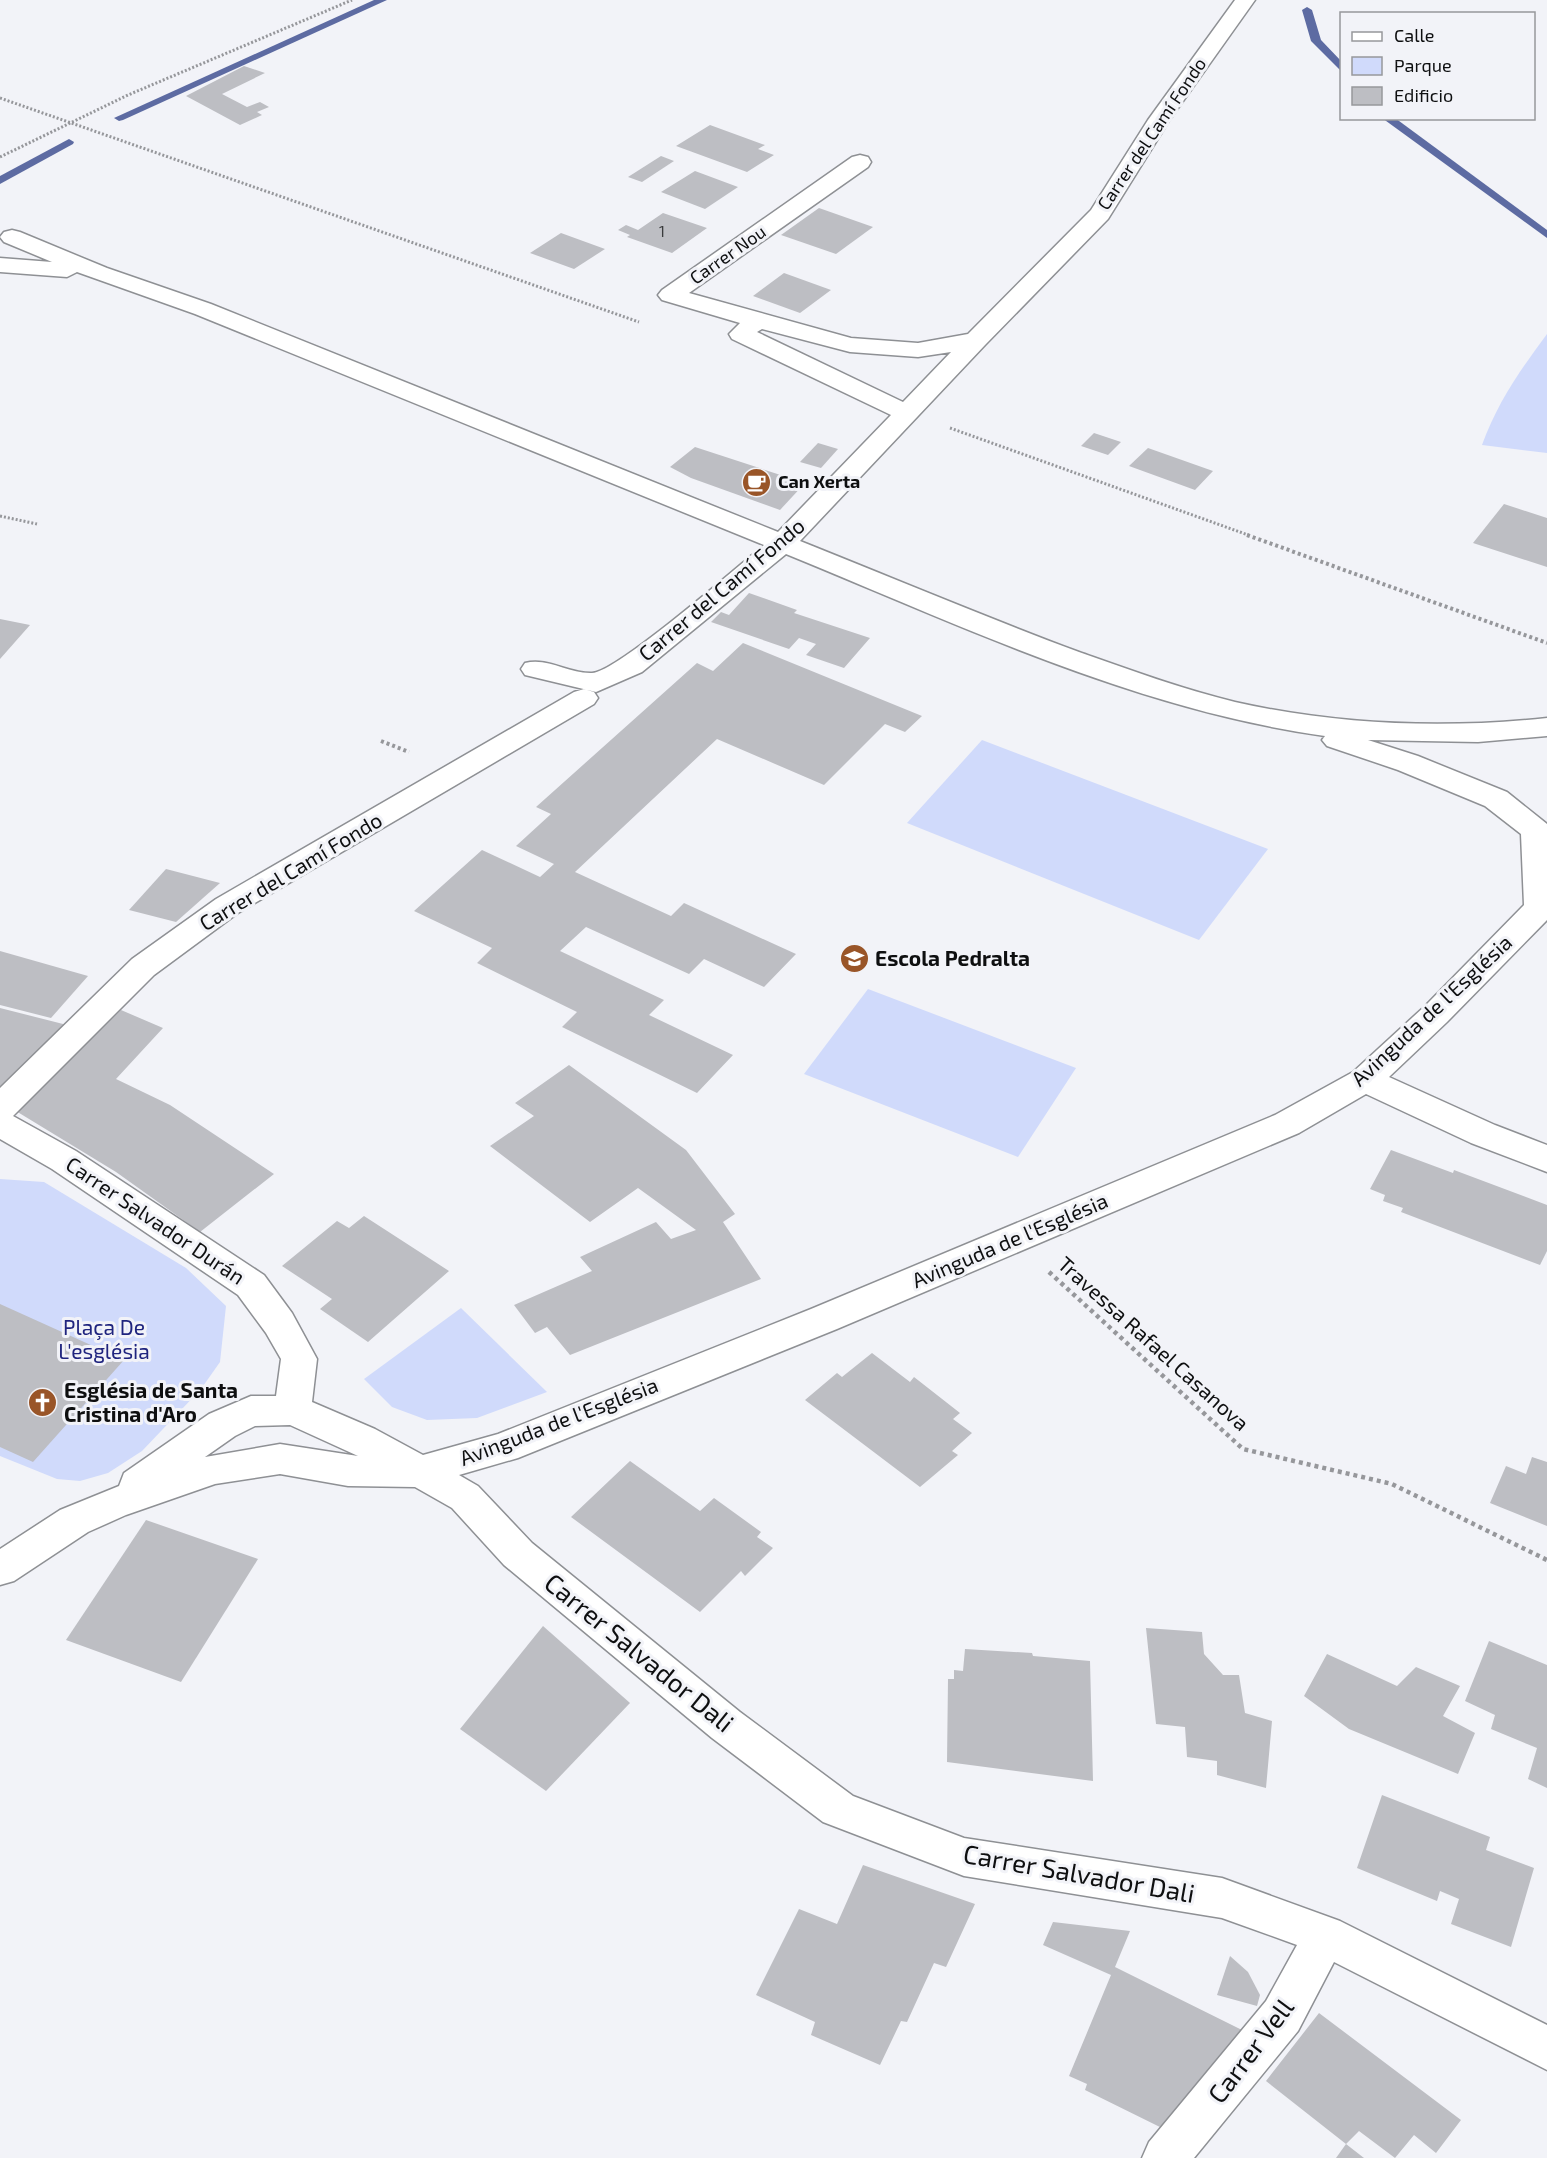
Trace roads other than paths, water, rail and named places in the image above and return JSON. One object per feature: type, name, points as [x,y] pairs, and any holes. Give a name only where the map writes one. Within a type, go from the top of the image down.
[{"type":"street","name":"Carrer del Camí Fondo","points":[[535,669],[596,683],[632,666],[782,544],[976,340],[1100,214],[1159,120],[1245,0]]},
{"type":"street","name":"Carrer Nou","points":[[757,320],[670,296],[860,162]]},
{"type":"street","points":[[6,236],[99,273],[203,309],[1021,640],[1150,686],[1265,717],[1354,729],[1433,734],[1514,731],[1547,727]]},
{"type":"street","points":[[0,265],[99,273]]},
{"type":"street","points":[[907,413],[741,334],[757,320],[850,345],[918,350],[976,340]]},
{"type":"street","name":"Carrer del Camí Fondo","points":[[0,1108],[143,967],[228,906],[584,698]]},
{"type":"street","name":"Avinguda de l'Església","points":[[0,1569],[74,1521],[113,1504],[214,1469],[280,1459],[348,1472],[418,1472],[505,1447],[813,1323],[1287,1124],[1365,1080],[1436,1014],[1544,904],[1536,830],[1496,798],[1408,763],[1265,717]]},
{"type":"street","points":[[1514,731],[1547,734]]},
{"type":"street","points":[[1365,1080],[1483,1134],[1547,1159]]},
{"type":"street","name":"Carrer Salvador Durán","points":[[0,1124],[64,1160],[251,1285],[279,1323],[299,1359],[292,1410]]},
{"type":"street","name":"Avinguda de l'Església","points":[[113,1504],[154,1472],[222,1425],[251,1411],[292,1410],[362,1440],[418,1472]]},
{"type":"street","name":"Carrer Salvador Dali","points":[[418,1472],[465,1497],[518,1554],[726,1725],[838,1809],[964,1857],[1222,1898],[1325,1935],[1547,2048]]},
{"type":"street","name":"Carrer Vell","points":[[1165,2158],[1282,2016],[1325,1935]]},
{"type":"waterway","points":[[119,118],[382,0]]},
{"type":"waterway","points":[[1307,10],[1316,41],[1340,67]]},
{"type":"waterway","points":[[1390,120],[1547,235]]},
{"type":"waterway","points":[[0,181],[69,142]]},
{"type":"place","name":"Can Xerta","points":[[757,482]]},
{"type":"place","name":"Escola Pedralta","points":[[854,959]]},
{"type":"place","name":"Església de Santa Cristina d'Aro","points":[[43,1403]]},
{"type":"park label","name":"Plaça De L'església","points":[[104,1340]]}]
